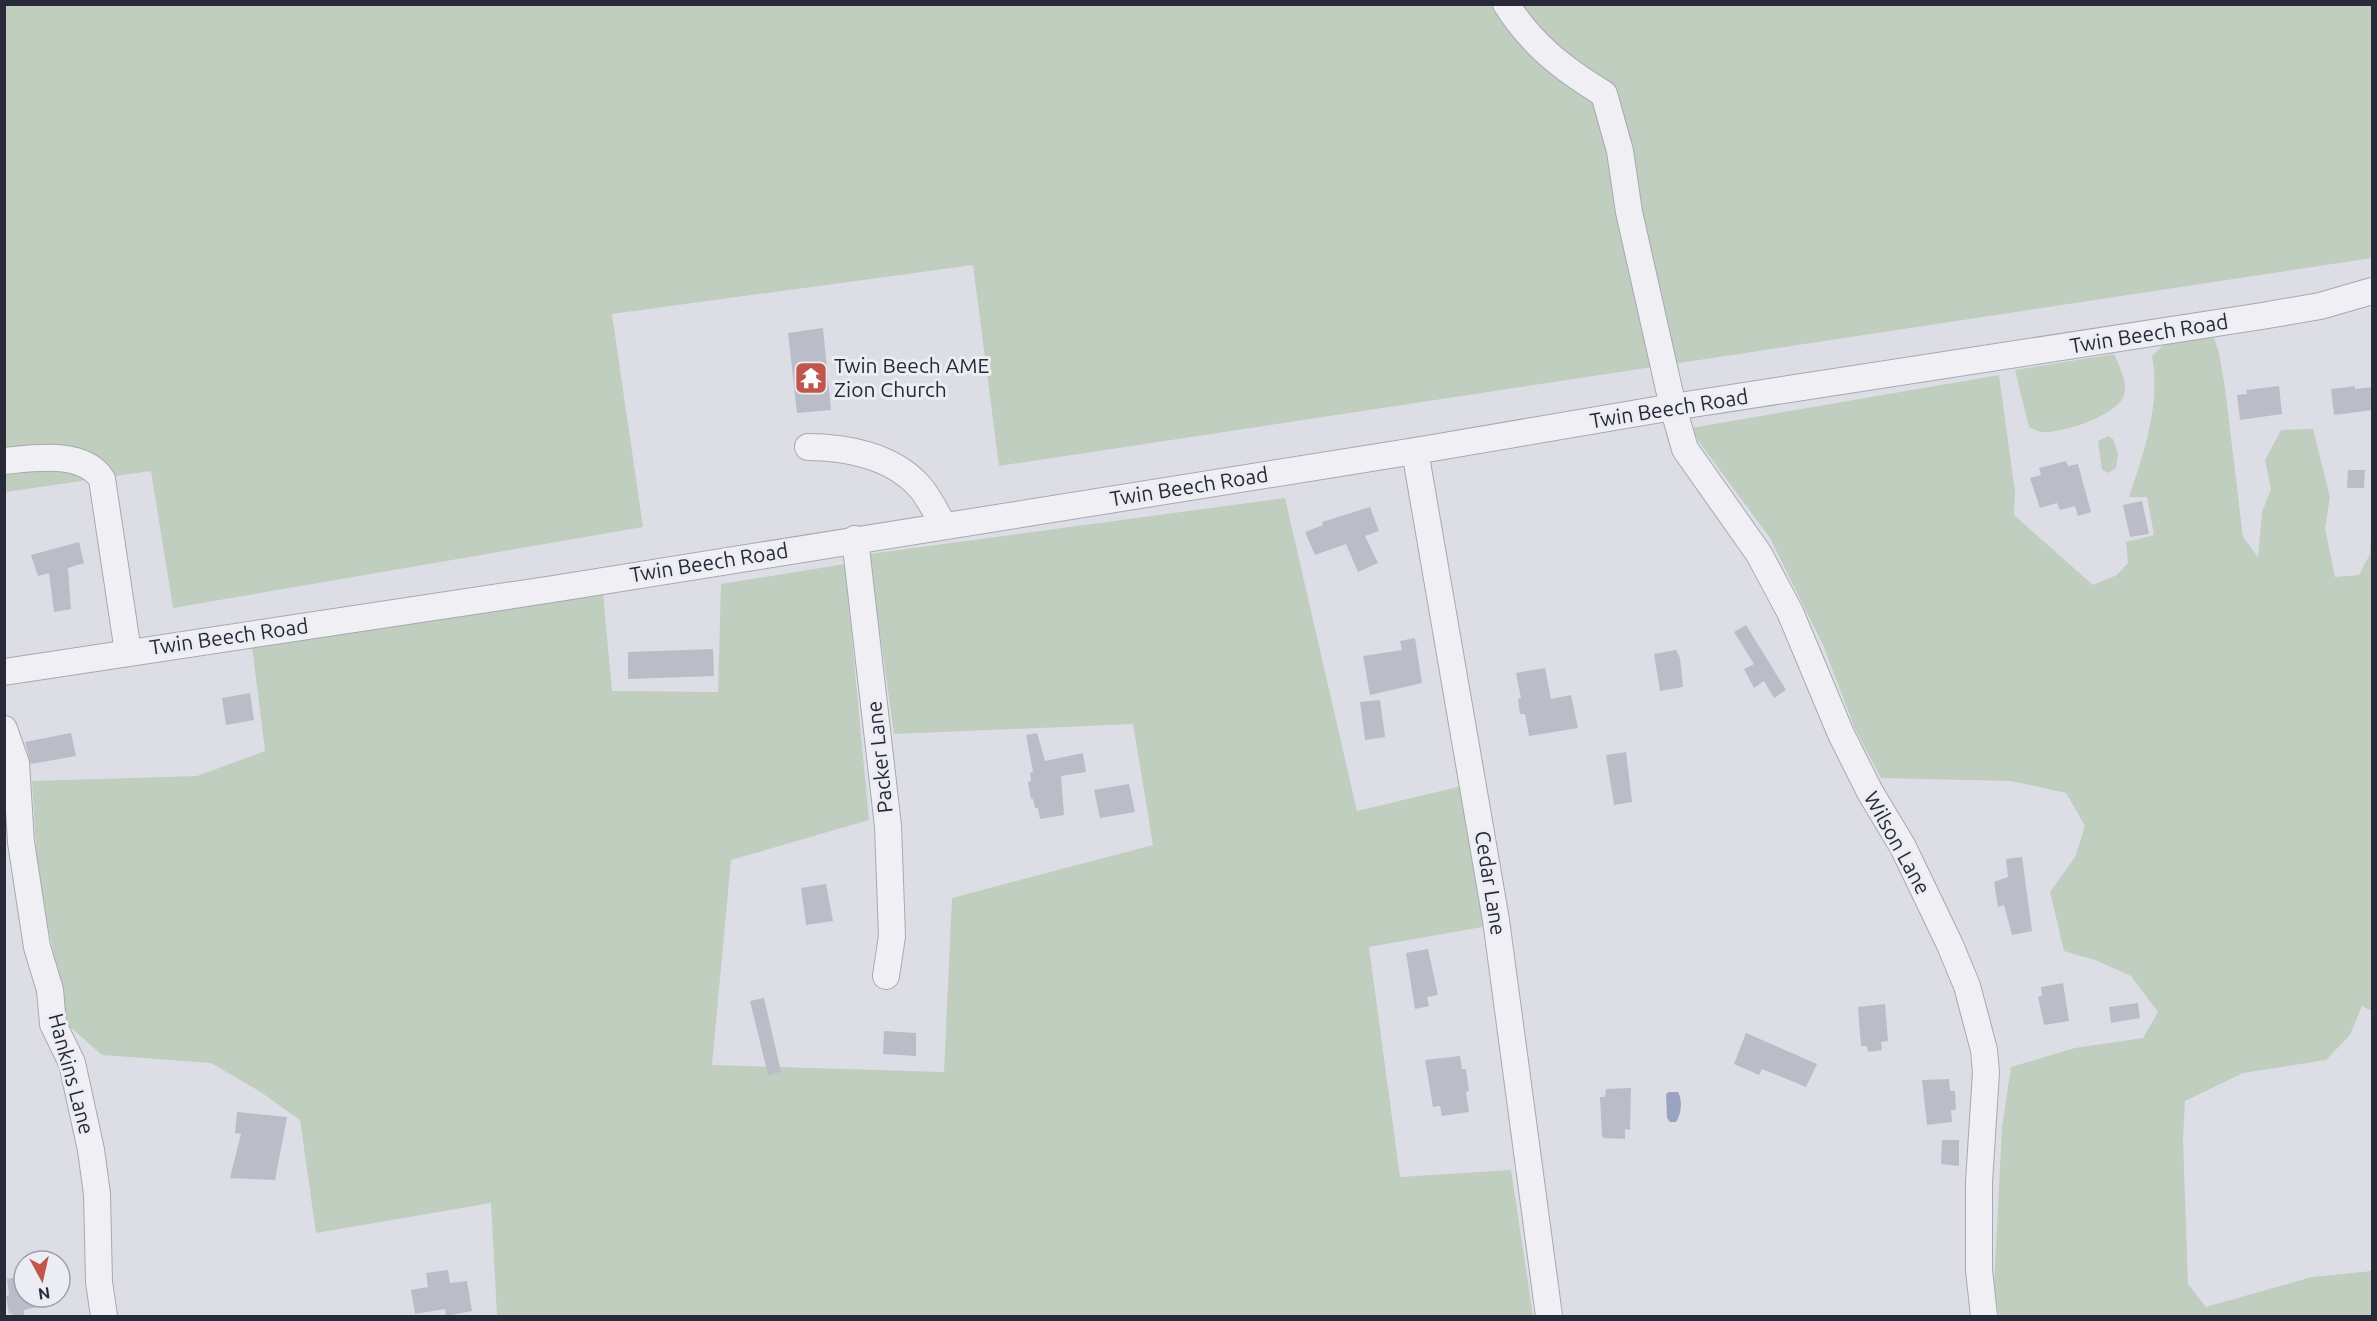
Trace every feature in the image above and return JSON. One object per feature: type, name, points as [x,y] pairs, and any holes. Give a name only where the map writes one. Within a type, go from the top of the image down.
[{"type":"street","name":"Wilson Lane","points":[[1506,4],[1524,31],[1562,68],[1604,94],[1620,151],[1629,212],[1673,407],[1685,449],[1759,554],[1790,612],[1841,734],[1870,792],[1903,847],[1967,986],[1984,1050],[1986,1072],[1979,1182],[1979,1270],[1984,1317]]},
{"type":"street","name":"Twin Beech Road","points":[[4,672],[552,589],[1415,451],[1673,407],[2262,316],[2369,295]]},
{"type":"street","points":[[808,447],[853,450],[902,472],[921,488],[943,525]]},
{"type":"street","name":"Cedar Lane","points":[[1415,451],[1497,929],[1549,1317]]},
{"type":"street","points":[[4,461],[68,459],[91,467],[102,479],[128,652]]},
{"type":"street","name":"Packer Lane","points":[[855,539],[888,836],[892,936],[886,976]]},
{"type":"street","name":"Hankins Lane","points":[[4,729],[16,763],[21,842],[37,947],[51,990],[53,1024],[72,1064],[91,1150],[96,1194],[99,1282],[104,1317]]},
{"type":"green space","points":[[4,5],[2372,5],[2372,258],[999,466],[973,265],[612,314],[643,527],[173,608],[151,471],[5,492]]},
{"type":"green space","points":[[2213,335],[2219,353],[2225,388],[2243,537],[2258,557],[2262,512],[2271,489],[2265,460],[2281,430],[2313,429],[2330,497],[2325,528],[2335,577],[2359,575],[2370,554],[2372,517],[2372,1011],[2362,1006],[2350,1035],[2326,1060],[2243,1073],[2185,1101],[2183,1139],[2188,1284],[2206,1307],[2312,1277],[2372,1271],[2372,1316],[1999,1316],[1994,1286],[2002,1127],[2011,1067],[2075,1048],[2143,1038],[2158,1012],[2131,976],[2095,960],[2064,951],[2050,892],[2075,857],[2085,826],[2066,793],[2011,781],[1881,778],[1855,729],[1823,645],[1770,538],[1691,428],[1999,375],[2015,492],[2014,515],[2093,585],[2117,575],[2128,563],[2126,542],[2154,535],[2147,497],[2129,497],[2153,409],[2152,356],[2168,341]]},
{"type":"green space","points":[[2114,354],[2122,374],[2125,390],[2120,402],[2112,410],[2088,422],[2062,430],[2040,432],[2029,427],[2015,370]]},
{"type":"green space","points":[[2108,436],[2113,439],[2118,454],[2116,468],[2108,473],[2102,470],[2098,441]]},
{"type":"green space","points":[[1285,498],[1357,811],[1466,785],[1488,926],[1369,947],[1400,1177],[1511,1170],[1533,1316],[497,1316],[491,1203],[316,1233],[300,1120],[259,1091],[211,1063],[102,1055],[68,1025],[38,877],[32,781],[197,776],[265,751],[252,646],[603,593],[612,691],[718,692],[721,584],[845,564],[869,820],[731,860],[712,1065],[944,1072],[952,898],[1153,845],[1133,724],[894,734],[869,554]]},
{"type":"water","points":[[1678,1092],[1681,1104],[1676,1122],[1670,1122],[1667,1118],[1666,1094]]},
{"type":"building","name":"Twin Beech AME Zion Church","points":[[823,328],[831,410],[797,413],[788,333]]},
{"type":"building","points":[[2279,386],[2282,414],[2240,420],[2237,395],[2247,394],[2246,390]]},
{"type":"building","points":[[2355,386],[2355,389],[2373,387],[2373,410],[2334,415],[2331,389]]},
{"type":"building","points":[[2066,461],[2068,466],[2078,464],[2091,512],[2078,516],[2075,506],[2060,510],[2057,503],[2040,508],[2030,478],[2041,475],[2039,468]]},
{"type":"building","points":[[2348,470],[2365,470],[2364,488],[2347,488]]},
{"type":"building","points":[[2142,501],[2149,534],[2130,537],[2123,505]]},
{"type":"building","points":[[1370,507],[1379,531],[1365,536],[1378,563],[1358,572],[1346,544],[1315,555],[1305,532],[1323,525],[1322,522]]},
{"type":"building","points":[[79,542],[84,563],[68,568],[71,609],[54,612],[49,573],[38,576],[31,555]]},
{"type":"building","points":[[1746,625],[1786,690],[1774,698],[1764,681],[1754,688],[1744,669],[1754,664],[1734,632]]},
{"type":"building","points":[[1415,638],[1422,683],[1370,695],[1363,656],[1402,650],[1400,641]]},
{"type":"building","points":[[713,649],[714,676],[628,679],[628,652]]},
{"type":"building","points":[[1676,650],[1680,658],[1683,687],[1660,691],[1654,654]]},
{"type":"building","points":[[1545,668],[1551,699],[1571,695],[1578,728],[1529,736],[1525,714],[1520,714],[1518,699],[1521,698],[1516,673]]},
{"type":"building","points":[[250,693],[254,720],[226,725],[222,698]]},
{"type":"building","points":[[1380,700],[1385,737],[1365,740],[1360,702]]},
{"type":"building","points":[[71,733],[76,756],[31,764],[25,742]]},
{"type":"building","points":[[1037,733],[1045,761],[1083,753],[1086,772],[1061,776],[1064,815],[1040,819],[1038,808],[1035,808],[1033,799],[1031,799],[1028,782],[1031,781],[1030,773],[1033,772],[1026,735]]},
{"type":"building","points":[[1626,752],[1632,802],[1614,805],[1606,755]]},
{"type":"building","points":[[1129,784],[1135,812],[1100,818],[1094,790]]},
{"type":"building","points":[[2022,857],[2032,931],[2012,935],[2004,905],[1998,907],[1994,882],[2008,877],[2006,859]]},
{"type":"building","points":[[826,884],[833,921],[806,925],[801,888]]},
{"type":"building","points":[[1428,949],[1438,995],[1427,997],[1429,1006],[1415,1009],[1406,953]]},
{"type":"building","points":[[2063,983],[2069,1021],[2044,1025],[2038,997],[2042,996],[2041,987]]},
{"type":"building","points":[[764,998],[781,1072],[768,1075],[750,1001]]},
{"type":"building","points":[[2138,1003],[2140,1018],[2111,1023],[2109,1007]]},
{"type":"building","points":[[1885,1004],[1888,1041],[1881,1042],[1882,1050],[1868,1052],[1867,1046],[1861,1046],[1858,1007]]},
{"type":"building","points":[[884,1031],[916,1033],[916,1056],[883,1054]]},
{"type":"building","points":[[1746,1033],[1817,1064],[1806,1087],[1762,1069],[1759,1075],[1734,1064]]},
{"type":"building","points":[[1460,1056],[1462,1069],[1466,1069],[1469,1112],[1442,1116],[1440,1106],[1433,1107],[1425,1060]]},
{"type":"building","points":[[1949,1079],[1950,1091],[1955,1091],[1956,1110],[1951,1110],[1952,1122],[1927,1125],[1922,1080]]},
{"type":"building","points":[[1631,1088],[1630,1130],[1625,1129],[1625,1139],[1604,1138],[1600,1097],[1605,1097],[1606,1089]]},
{"type":"building","points":[[237,1112],[287,1117],[275,1180],[230,1178],[241,1134],[235,1133]]},
{"type":"building","points":[[1942,1140],[1959,1140],[1959,1166],[1941,1164]]},
{"type":"building","points":[[448,1270],[450,1283],[467,1281],[472,1311],[446,1316],[445,1309],[415,1314],[411,1290],[428,1287],[426,1273]]},
{"type":"building","points":[[12,1278],[12,1309],[28,1309],[24,1310],[24,1317],[13,1317],[12,1313],[9,1314],[6,1296],[9,1295],[7,1279]]},
{"type":"place","name":"Twin Beech AME Zion Church","points":[[811,378]]}]
